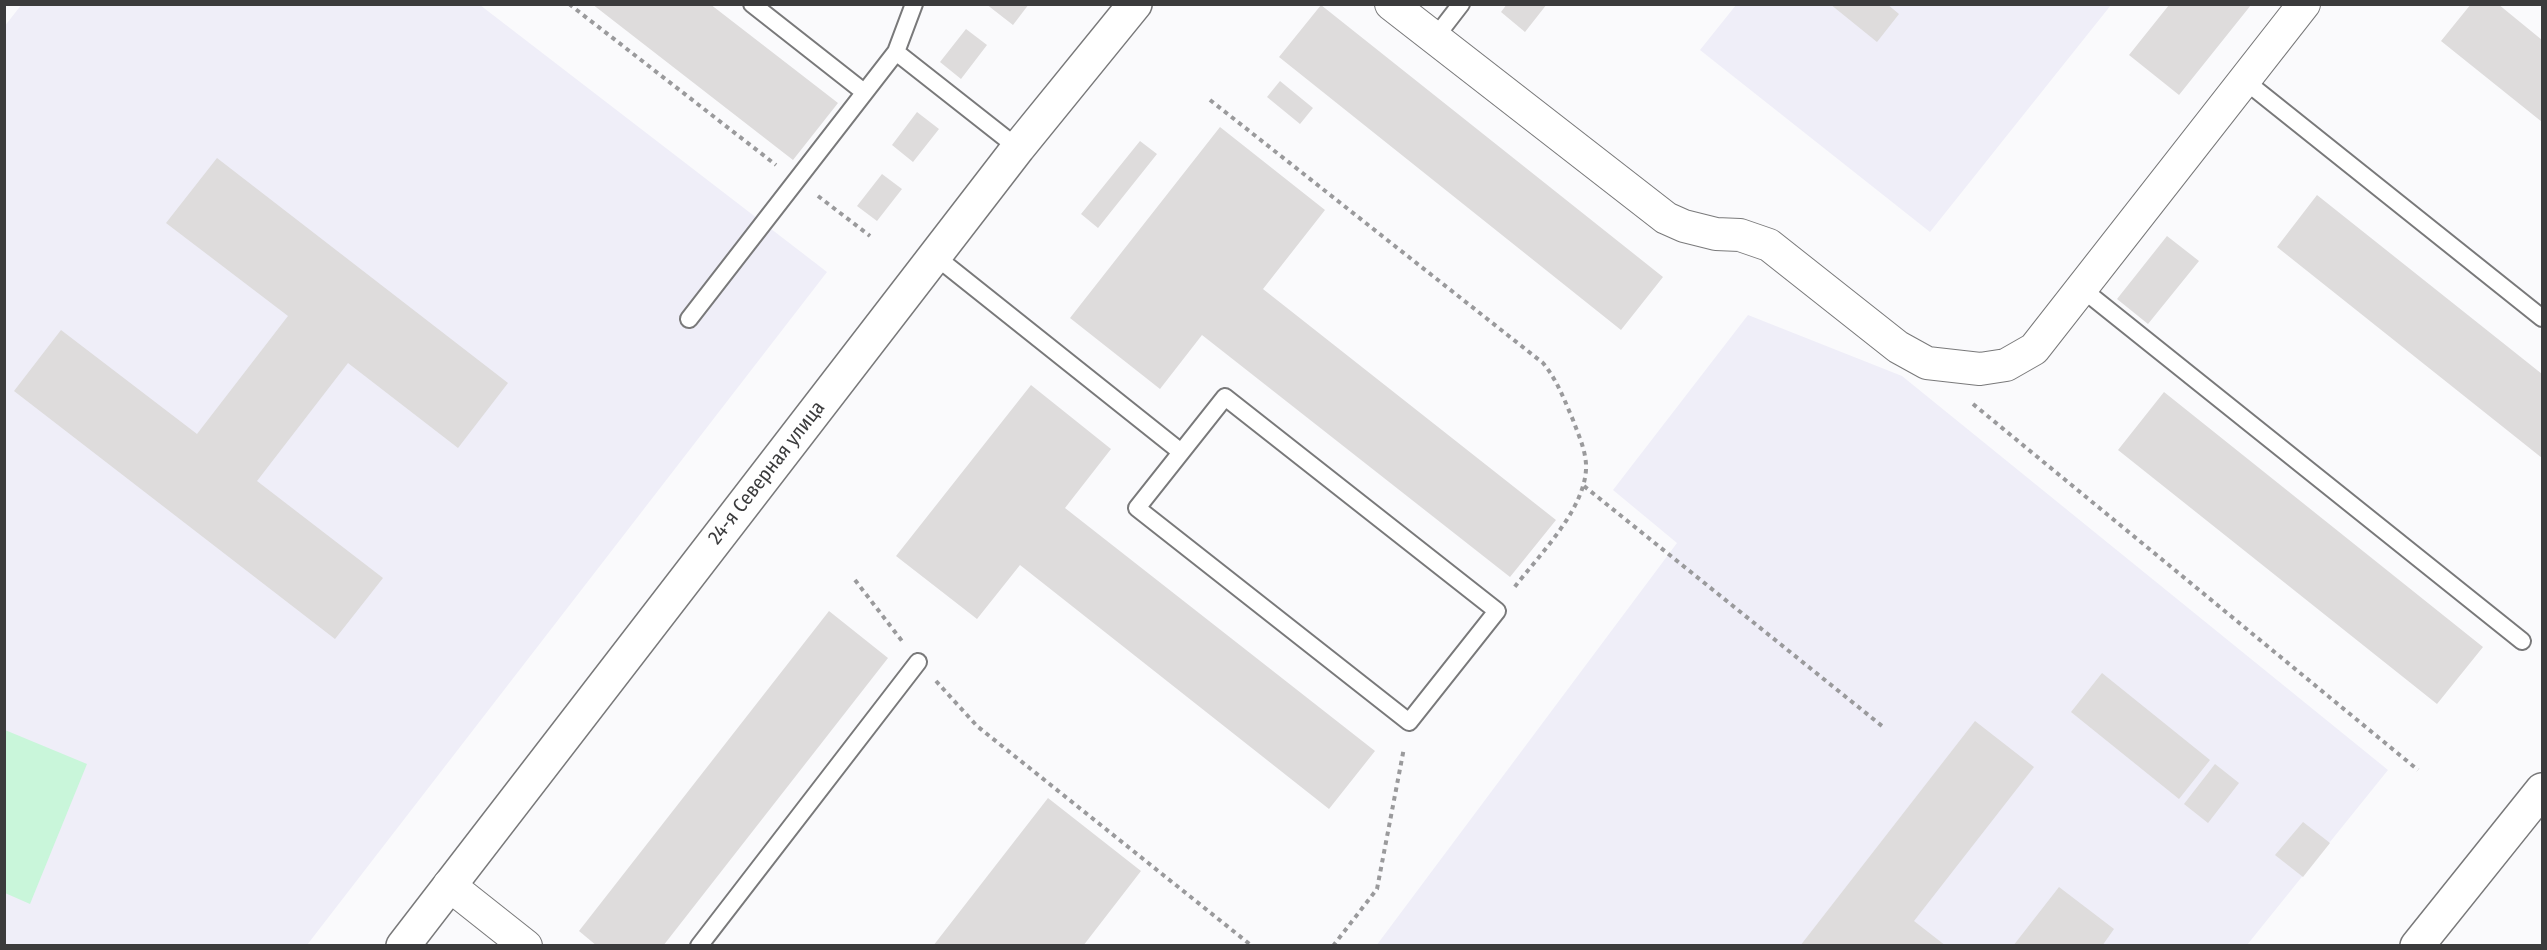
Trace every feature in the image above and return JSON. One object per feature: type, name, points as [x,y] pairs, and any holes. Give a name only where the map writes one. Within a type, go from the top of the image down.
[{"type":"main road","name":"24-я Северная улица","points":[[403,945],[1018,148],[1135,4]]},
{"type":"main road","points":[[2417,945],[2542,790]]},
{"type":"street","points":[[1391,4],[1666,218],[1684,226],[1716,234],[1740,235],[1769,245],[1898,347],[1927,363],[1980,369],[2006,365],[2034,349],[2304,4]]},
{"type":"street","points":[[449,885],[526,945]]},
{"type":"lane","points":[[752,4],[864,92]]},
{"type":"lane","points":[[689,319],[896,52],[914,4]]},
{"type":"lane","points":[[1434,39],[1461,4]]},
{"type":"lane","points":[[896,52],[1018,148]]},
{"type":"lane","points":[[2244,80],[2542,318]]},
{"type":"lane","points":[[935,256],[1181,452]]},
{"type":"lane","points":[[2081,288],[2522,641]]},
{"type":"lane","points":[[1225,397],[1497,611],[1409,722],[1137,508],[1225,397]]},
{"type":"lane","points":[[699,945],[918,662]]},
{"type":"path","points":[[569,4],[870,236]]},
{"type":"path","points":[[1210,100],[1543,363],[1559,386],[1582,445],[1586,464],[1584,486],[1565,521],[1497,611]]},
{"type":"path","points":[[1971,403],[2418,770]]},
{"type":"path","points":[[1584,486],[1882,726]]},
{"type":"path","points":[[855,580],[918,662],[977,726],[1252,945]]},
{"type":"path","points":[[1333,945],[1377,889],[1409,722]]},
{"type":"shaded area","points":[[22,4],[480,5],[827,272],[307,945],[5,945],[4,27]]},
{"type":"shaded area","points":[[1736,5],[2111,5],[1930,232],[1700,50]]},
{"type":"shaded area","points":[[1748,315],[1902,376],[2388,770],[2247,945],[1376,946],[1677,543],[1613,490]]},
{"type":"green space","points":[[5,730],[87,764],[30,904],[5,893]]},
{"type":"building","points":[[592,4],[710,4],[838,103],[793,160]]},
{"type":"building","points":[[986,4],[1029,4],[1013,25]]},
{"type":"building","points":[[1507,4],[1547,4],[1525,32],[1501,12]]},
{"type":"building","points":[[1830,4],[1887,4],[1899,14],[1877,42]]},
{"type":"building","points":[[2471,4],[2498,4],[2542,40],[2542,122],[2441,41]]},
{"type":"building","points":[[1321,5],[1663,277],[1621,330],[1279,57]]},
{"type":"building","points":[[2169,5],[2251,5],[2179,95],[2129,55]]},
{"type":"building","points":[[966,29],[987,45],[961,79],[940,62]]},
{"type":"building","points":[[1280,81],[1313,108],[1300,124],[1267,97]]},
{"type":"building","points":[[917,112],[939,129],[913,162],[892,145]]},
{"type":"building","points":[[1220,127],[1325,210],[1263,289],[1556,520],[1510,577],[1202,335],[1160,389],[1070,318]]},
{"type":"building","points":[[1140,141],[1157,154],[1098,228],[1081,214]]},
{"type":"building","points":[[217,158],[508,383],[458,448],[348,363],[257,481],[383,578],[335,639],[14,391],[61,330],[197,434],[288,316],[166,223]]},
{"type":"building","points":[[882,174],[902,189],[877,221],[857,206]]},
{"type":"building","points":[[2317,195],[2542,374],[2542,458],[2277,247]]},
{"type":"building","points":[[2167,236],[2199,261],[2148,324],[2117,299]]},
{"type":"building","points":[[1031,385],[1111,449],[1065,508],[1375,751],[1329,809],[1020,565],[977,619],[896,556]]},
{"type":"building","points":[[2164,392],[2483,647],[2437,704],[2118,450]]},
{"type":"building","points":[[829,611],[888,658],[663,946],[597,946],[579,931]]},
{"type":"building","points":[[2102,673],[2210,760],[2179,799],[2071,712]]},
{"type":"building","points":[[1975,721],[2034,767],[1914,921],[1946,946],[1800,946]]},
{"type":"building","points":[[2215,764],[2239,783],[2208,823],[2184,804]]},
{"type":"building","points":[[1048,798],[1141,871],[1083,946],[933,946]]},
{"type":"building","points":[[2303,822],[2330,843],[2303,877],[2275,855]]},
{"type":"building","points":[[2059,887],[2114,929],[2102,946],[2013,946]]}]
